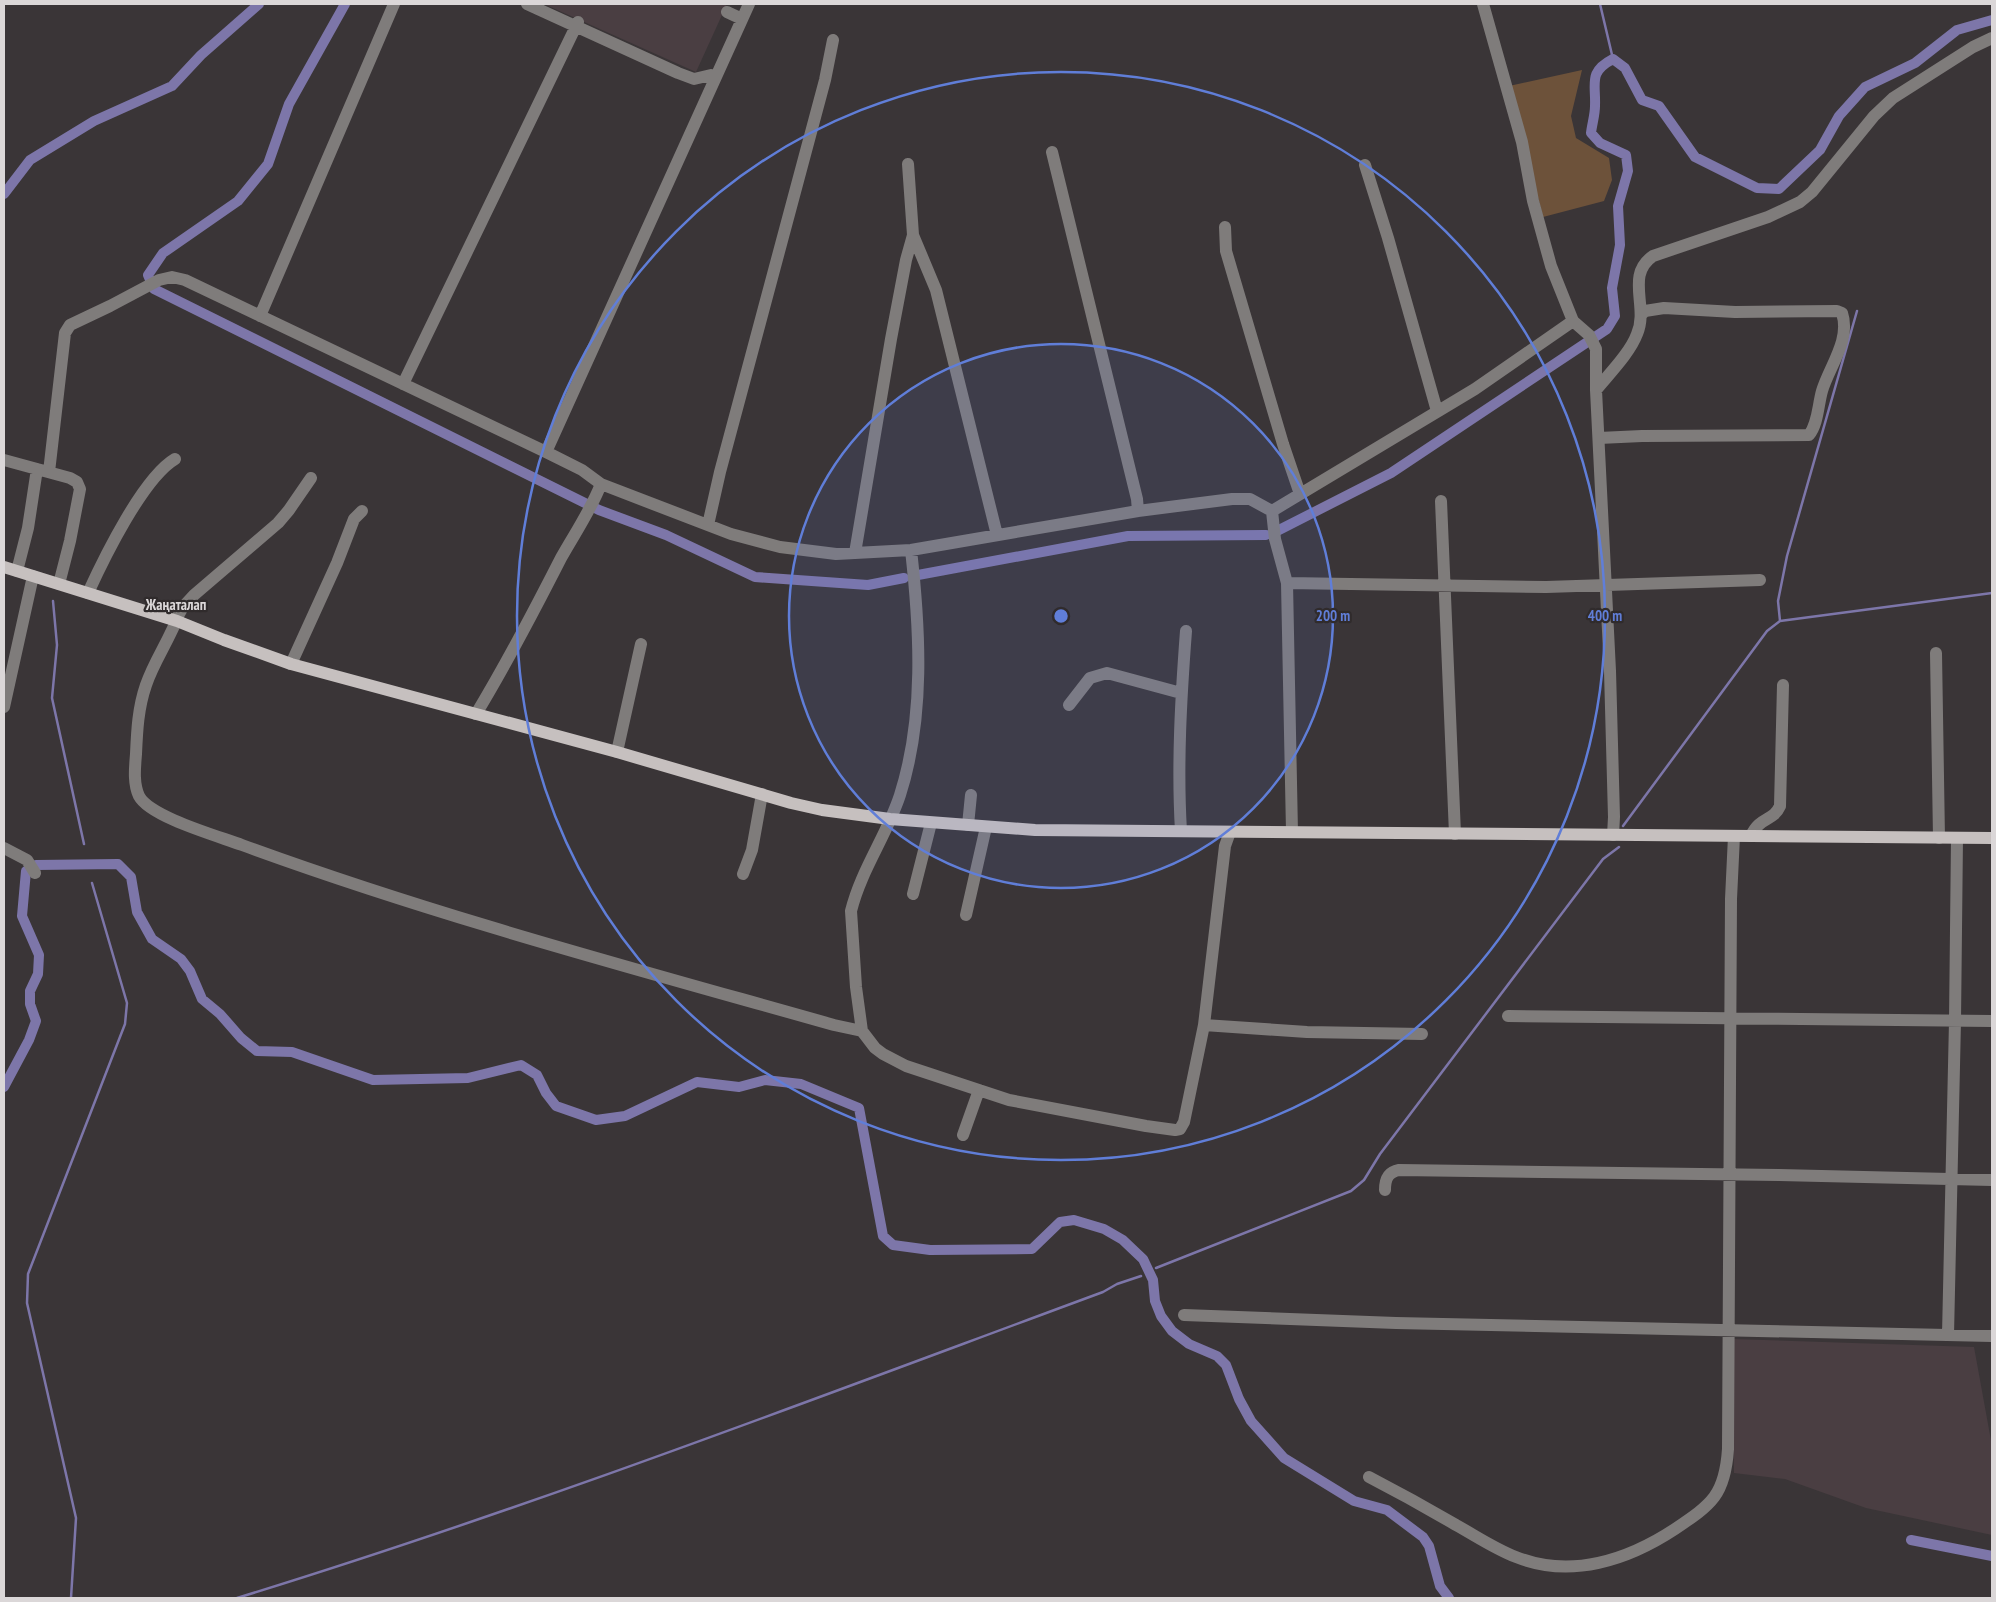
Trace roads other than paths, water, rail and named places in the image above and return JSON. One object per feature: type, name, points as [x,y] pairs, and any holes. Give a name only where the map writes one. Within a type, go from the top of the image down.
[{"type":"main road","points":[[4,567],[177,622],[290,664],[822,810],[931,823],[1035,830],[1992,838]]},
{"type":"street","points":[[260,316],[394,4]]},
{"type":"street","points":[[527,4],[576,24],[694,80],[711,75],[715,76]]},
{"type":"street","points":[[546,452],[749,4]]},
{"type":"street","points":[[1483,4],[1522,142],[1550,266],[1573,322],[1592,340],[1596,355],[1604,586],[1611,690],[1613,835]]},
{"type":"street","points":[[727,12],[742,19]]},
{"type":"street","points":[[403,384],[576,24]]},
{"type":"street","points":[[1596,390],[1637,335],[1642,314],[1639,276],[1641,267],[1648,259],[1768,217],[1800,202],[1812,192],[1874,116],[1893,98],[1973,47],[1992,38]]},
{"type":"street","points":[[708,525],[825,80],[832,40]]},
{"type":"street","points":[[1052,152],[1137,499],[1138,511]]},
{"type":"street","points":[[908,164],[913,234],[936,290],[997,535]]},
{"type":"street","points":[[1365,165],[1388,238],[1436,411]]},
{"type":"street","points":[[1226,227],[1226,251],[1283,444],[1300,494]]},
{"type":"street","points":[[855,553],[891,339],[906,260],[913,234]]},
{"type":"street","points":[[17,571],[43,470],[64,333],[70,325],[154,283],[172,278],[185,280],[546,452],[582,470],[601,484],[757,542],[836,554],[911,550],[1138,511],[1246,499],[1272,511]]},
{"type":"street","points":[[1599,438],[1808,435],[1812,428],[1822,390],[1839,350],[1844,330],[1842,313],[1837,311],[1735,312],[1664,308],[1642,314]]},
{"type":"street","points":[[1272,511],[1496,375],[1573,322]]},
{"type":"street","points":[[88,593],[128,518],[162,468],[175,459]]},
{"type":"street","points":[[4,460],[70,478],[77,482],[80,489],[59,584]]},
{"type":"street","points":[[310,478],[278,523],[194,595],[183,607],[146,684],[138,715],[135,777],[140,799],[158,813],[360,887],[616,965],[862,1031]]},
{"type":"street","points":[[476,714],[505,667],[564,552],[595,500],[601,484]]},
{"type":"street","points":[[1441,501],[1455,834]]},
{"type":"street","points":[[290,664],[337,563],[354,519],[362,511]]},
{"type":"street","points":[[1272,511],[1276,539],[1287,584],[1292,832]]},
{"type":"street","points":[[911,550],[915,596],[918,704],[916,723],[904,782],[851,911],[856,987],[862,1031],[875,1048],[906,1066],[1009,1100],[1092,1117],[1178,1130],[1184,1122],[1204,1025],[1223,854],[1226,839],[1230,832]]},
{"type":"street","points":[[4,707],[33,576]]},
{"type":"street","points":[[1287,584],[1537,587],[1760,580]]},
{"type":"street","points":[[1181,831],[1179,787],[1181,693],[1186,631]]},
{"type":"street","points":[[616,752],[641,644]]},
{"type":"street","points":[[1936,653],[1939,838]]},
{"type":"street","points":[[1070,705],[1090,678],[1107,673],[1181,693]]},
{"type":"street","points":[[1751,836],[1758,823],[1775,814],[1780,806],[1783,685]]},
{"type":"street","points":[[743,874],[752,850],[762,794]]},
{"type":"street","points":[[968,825],[971,795]]},
{"type":"street","points":[[913,894],[931,823]]},
{"type":"street","points":[[966,915],[986,826]]},
{"type":"street","points":[[1369,1476],[1509,1554],[1537,1563],[1564,1567],[1582,1567],[1606,1561],[1645,1547],[1676,1528],[1706,1506],[1720,1489],[1724,1480],[1728,1448],[1729,1175],[1732,1018],[1731,899],[1734,836]]},
{"type":"street","points":[[1948,1335],[1957,838]]},
{"type":"street","points":[[4,848],[27,860],[33,868]]},
{"type":"street","points":[[1508,1016],[1992,1021]]},
{"type":"street","points":[[1204,1025],[1307,1032],[1422,1034]]},
{"type":"street","points":[[963,1135],[979,1090]]},
{"type":"street","points":[[1385,1190],[1387,1176],[1399,1170],[1992,1180]]},
{"type":"street","points":[[1184,1315],[1396,1323],[1729,1330],[1932,1341],[1948,1335],[1992,1336]]},
{"type":"waterway","points":[[4,194],[30,160],[94,121],[172,86],[201,55],[259,4]]},
{"type":"waterway","points":[[345,4],[289,104],[268,164],[238,201],[163,253],[148,275],[154,289],[599,510],[666,535],[755,577],[868,585],[904,578]]},
{"type":"waterway","points":[[1600,4],[1613,59]]},
{"type":"waterway","points":[[1277,531],[1391,473],[1607,329],[1615,316],[1612,288],[1620,245],[1618,206],[1628,171],[1626,155],[1600,143],[1591,133],[1595,109],[1595,79],[1605,64],[1613,59],[1625,68],[1642,100],[1659,106],[1695,157],[1757,188],[1779,189],[1820,150],[1839,116],[1865,87],[1915,63],[1957,30],[1992,20]]},
{"type":"waterway","points":[[1780,621],[1778,601],[1787,556],[1857,311]]},
{"type":"waterway","points":[[918,575],[1128,536],[1266,535]]},
{"type":"waterway","points":[[1623,826],[1767,631],[1780,621],[1992,593]]},
{"type":"waterway","points":[[53,601],[57,645],[52,698],[84,844]]},
{"type":"waterway","points":[[1156,1268],[1351,1191],[1364,1180],[1380,1154],[1603,859],[1619,847]]},
{"type":"waterway","points":[[4,1087],[29,1040],[36,1021],[30,1004],[30,991],[38,974],[39,955],[22,916],[26,871],[36,865],[118,864],[131,877],[137,912],[152,939],[181,959],[190,971],[202,999],[220,1014],[241,1038],[257,1051],[292,1052],[373,1080],[468,1078],[521,1065],[537,1075],[546,1093],[556,1106],[596,1120],[625,1116],[697,1082],[739,1087],[765,1080],[801,1084],[859,1108],[883,1236],[893,1245],[930,1250],[1032,1249],[1060,1222],[1074,1220],[1104,1229],[1123,1240],[1143,1259],[1153,1280],[1155,1301],[1161,1316],[1172,1331],[1189,1344],[1217,1356],[1226,1365],[1239,1399],[1251,1421],[1284,1458],[1354,1501],[1387,1510],[1423,1537],[1429,1546],[1440,1586],[1449,1598]]},
{"type":"waterway","points":[[71,1598],[76,1518],[27,1303],[28,1274],[125,1024],[127,1003],[92,883]]},
{"type":"waterway","points":[[237,1598],[564,1490],[888,1372],[1141,1276]]},
{"type":"waterway","points":[[1911,1540],[1992,1556]]},
{"type":"district","name":"Жаңаталап","points":[[176,604]]}]
